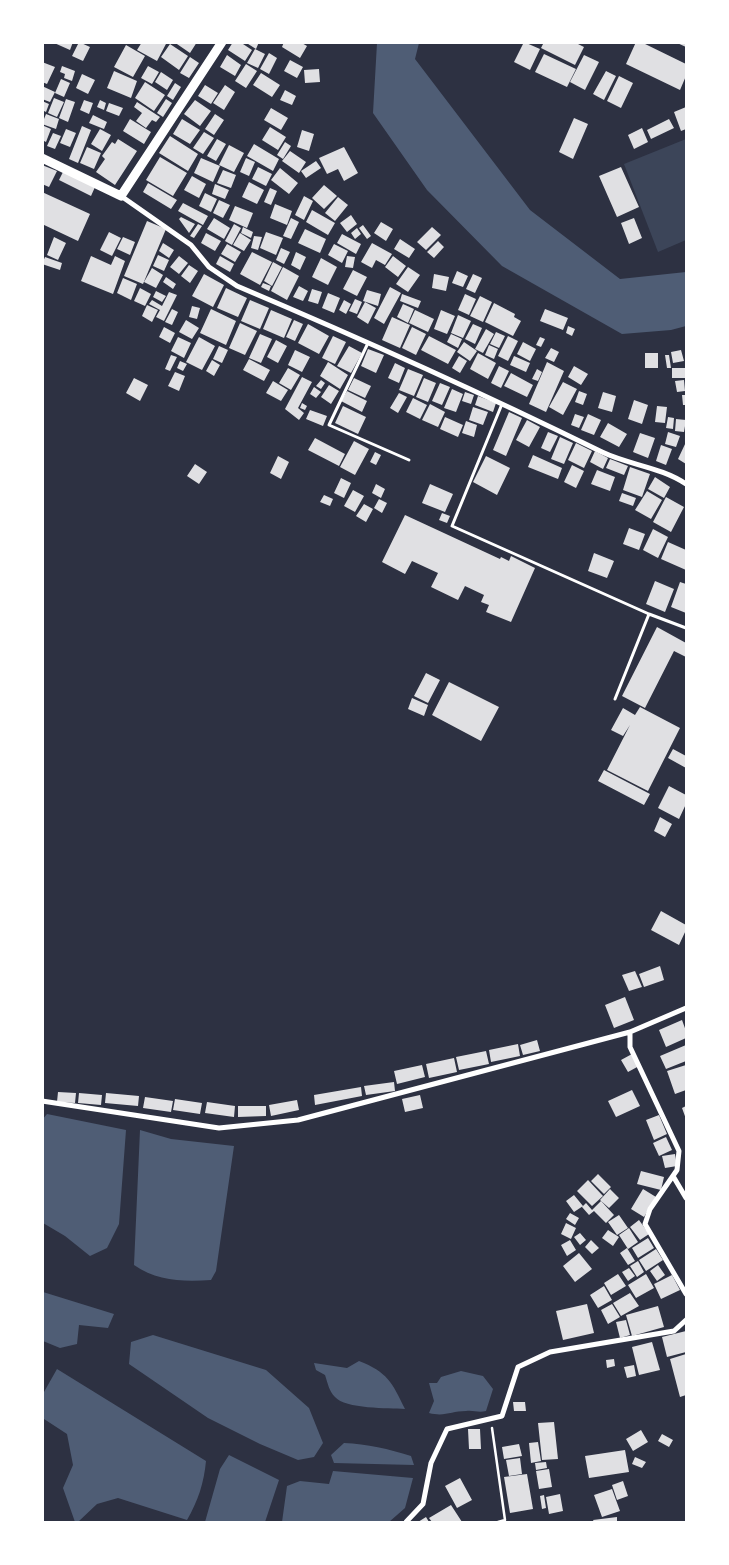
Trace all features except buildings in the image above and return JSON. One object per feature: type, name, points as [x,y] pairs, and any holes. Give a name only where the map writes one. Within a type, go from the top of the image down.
[{"type":"street","points":[[121,196],[222,42]]},
{"type":"street","points":[[42,158],[121,196],[191,246],[209,267],[237,286],[502,403],[618,459],[648,468],[686,484]]},
{"type":"street","points":[[42,1101],[219,1128],[298,1120],[630,1032],[686,1008]]},
{"type":"street","points":[[630,1032],[630,1047],[680,1151],[677,1170],[650,1209],[645,1224],[686,1294]]},
{"type":"street","points":[[673,1176],[686,1198]]},
{"type":"street","points":[[406,1522],[423,1504],[431,1463],[447,1429],[502,1416],[518,1366],[550,1352],[674,1331],[686,1320]]},
{"type":"lane","points":[[368,343],[329,425],[409,460]]},
{"type":"lane","points":[[502,403],[452,526],[649,614],[686,628]]},
{"type":"lane","points":[[615,699],[649,614]]},
{"type":"path","points":[[490,1419],[505,1520],[498,1522]]},
{"type":"shaded area","points":[[377,43],[419,43],[415,59],[530,210],[620,279],[686,272],[686,326],[671,330],[622,334],[502,266],[427,190],[373,113]]},
{"type":"shaded area","points":[[686,139],[686,240],[658,252],[624,164]]},
{"type":"shaded area","points":[[47,1114],[126,1130],[119,1224],[107,1248],[90,1256],[65,1236],[43,1223],[42,1120]]},
{"type":"shaded area","points":[[140,1130],[171,1139],[234,1146],[216,1271],[211,1280],[190,1281],[171,1279],[152,1274],[134,1265]]},
{"type":"shaded area","points":[[43,1292],[114,1314],[108,1328],[79,1325],[77,1344],[60,1348],[43,1341]]},
{"type":"shaded area","points":[[153,1335],[266,1370],[309,1408],[323,1443],[314,1457],[298,1460],[260,1444],[208,1418],[129,1364],[131,1342]]},
{"type":"shaded area","points":[[359,1361],[376,1369],[388,1379],[405,1409],[357,1406],[340,1401],[333,1395],[325,1375],[316,1370],[314,1363],[347,1368]]},
{"type":"shaded area","points":[[57,1369],[206,1461],[200,1492],[187,1520],[118,1498],[97,1504],[78,1522],[75,1522],[63,1488],[73,1465],[67,1434],[44,1419],[44,1392]]},
{"type":"shaded area","points":[[461,1371],[483,1376],[493,1389],[486,1411],[461,1411],[444,1414],[429,1413],[434,1401],[429,1383],[437,1383],[441,1377]]},
{"type":"shaded area","points":[[344,1443],[378,1447],[411,1456],[414,1465],[334,1463],[331,1455]]},
{"type":"shaded area","points":[[229,1455],[279,1480],[265,1522],[205,1522],[220,1469]]},
{"type":"shaded area","points":[[333,1471],[413,1478],[405,1508],[389,1522],[282,1522],[287,1486],[300,1481],[329,1484]]}]
